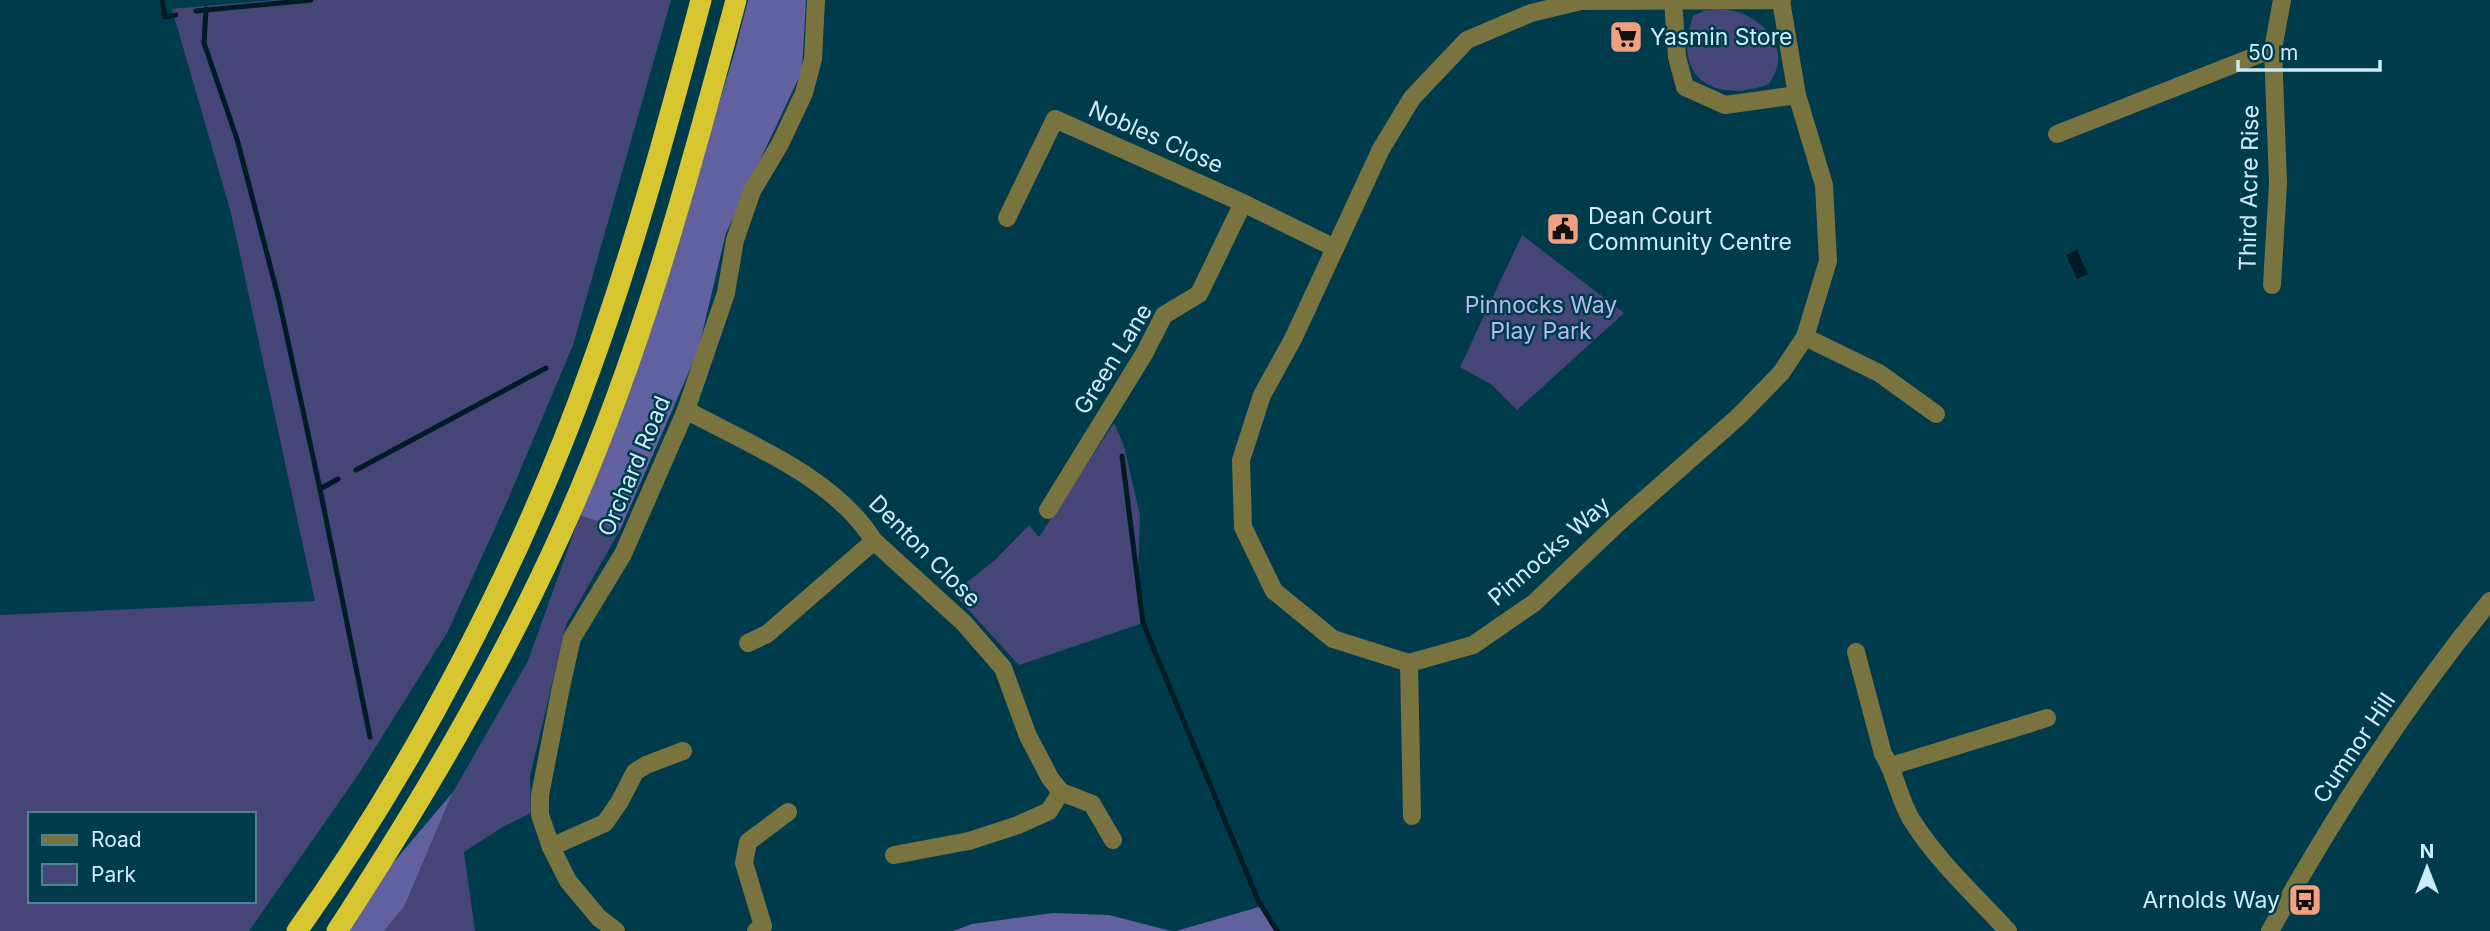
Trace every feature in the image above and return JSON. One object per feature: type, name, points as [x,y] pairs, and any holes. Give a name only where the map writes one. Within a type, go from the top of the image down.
[{"type":"highway","points":[[297,931],[345,860],[425,727],[526,529],[590,372],[615,300],[701,0]]},
{"type":"highway","points":[[337,931],[444,761],[494,670],[562,530],[635,347],[684,192],[736,0]]},
{"type":"street","name":"Orchard Road","points":[[617,931],[600,918],[568,881],[551,847],[540,815],[540,795],[572,638],[623,554],[686,410],[726,293],[735,240],[752,191],[780,144],[804,93],[813,59],[816,0]]},
{"type":"street","points":[[1673,0],[1677,57],[1685,87],[1725,105],[1797,95]]},
{"type":"street","name":"Pinnocks Way","points":[[1673,0],[1782,1],[1797,95],[1824,185],[1828,261],[1805,337],[1781,373],[1738,417],[1618,523],[1534,603],[1473,645],[1409,663],[1333,639],[1274,592],[1243,527],[1241,460],[1262,395],[1293,339],[1381,149],[1412,98],[1467,40],[1531,13],[1581,1],[1673,0]]},
{"type":"street","name":"Third Acre Rise","points":[[2272,285],[2278,183],[2273,50],[2281,0]]},
{"type":"street","points":[[2057,134],[2273,50]]},
{"type":"street","name":"Nobles Close","points":[[1007,218],[1055,119],[1243,203],[1335,248]]},
{"type":"street","name":"Green Lane","points":[[1048,510],[1144,354],[1164,315],[1199,294],[1243,203]]},
{"type":"street","points":[[1805,337],[1879,373],[1936,414]]},
{"type":"street","name":"Denton Close","points":[[686,410],[805,474],[836,498],[863,524],[874,541],[964,623],[1003,668],[1028,736],[1041,764],[1060,792]]},
{"type":"street","points":[[748,643],[767,634],[874,541]]},
{"type":"street","name":"Cumnor Hill","points":[[2270,931],[2350,797],[2411,706],[2490,601]]},
{"type":"street","points":[[1856,652],[1883,754],[1891,766],[1910,817],[1937,856],[2008,931]]},
{"type":"street","points":[[1409,663],[1412,816]]},
{"type":"street","points":[[1891,766],[2047,718]]},
{"type":"street","points":[[551,847],[605,822],[635,772],[683,751]]},
{"type":"street","points":[[894,855],[969,841],[1018,825],[1049,811],[1060,792],[1092,804],[1113,839]]},
{"type":"street","points":[[756,931],[763,926],[744,863],[748,842],[788,812]]},
{"type":"green space","points":[[274,0],[671,0],[573,345],[506,504],[447,633],[358,775],[249,931],[0,931],[0,615],[315,601],[231,213],[172,9]]},
{"type":"green space","points":[[1706,10],[1738,12],[1756,21],[1771,35],[1778,53],[1778,63],[1769,84],[1749,90],[1730,91],[1715,88],[1702,80],[1693,69],[1688,55],[1688,37],[1693,16]]},
{"type":"green space","name":"Pinnocks Way Play Park","points":[[1522,235],[1624,313],[1517,410],[1492,385],[1460,367]]},
{"type":"green space","points":[[1114,423],[1124,446],[1140,515],[1138,578],[1143,623],[1019,665],[953,593],[995,560],[1029,525],[1039,537]]},
{"type":"green space","points":[[580,515],[620,530],[566,625],[530,776],[531,813],[501,828],[464,852],[475,931],[384,931],[404,907],[453,792],[528,661]]},
{"type":"shaded area","points":[[748,0],[806,0],[802,71],[726,233],[698,351],[620,530],[580,515],[646,342],[735,51]]},
{"type":"shaded area","points":[[453,792],[404,907],[384,931],[344,931],[387,870]]},
{"type":"shaded area","points":[[1259,907],[1276,931],[1176,931]]},
{"type":"shaded area","points":[[1053,913],[1109,915],[1171,931],[953,931],[972,924]]},
{"type":"water","points":[[2077,250],[2088,274],[2077,279],[2066,255]]},
{"type":"waterway","points":[[162,0],[165,17],[176,15]]},
{"type":"waterway","points":[[196,11],[311,0]]},
{"type":"waterway","points":[[206,9],[204,43],[237,139],[279,300],[370,737]]},
{"type":"waterway","points":[[356,470],[546,368]]},
{"type":"waterway","points":[[1122,456],[1143,623],[1258,900],[1277,931]]},
{"type":"waterway","points":[[320,489],[338,479]]},
{"type":"place","name":"Yasmin Store","points":[[1626,37]]},
{"type":"place","name":"Dean Court Community Centre","points":[[1563,229]]},
{"type":"place","name":"Arnolds Way","points":[[2305,900]]}]
